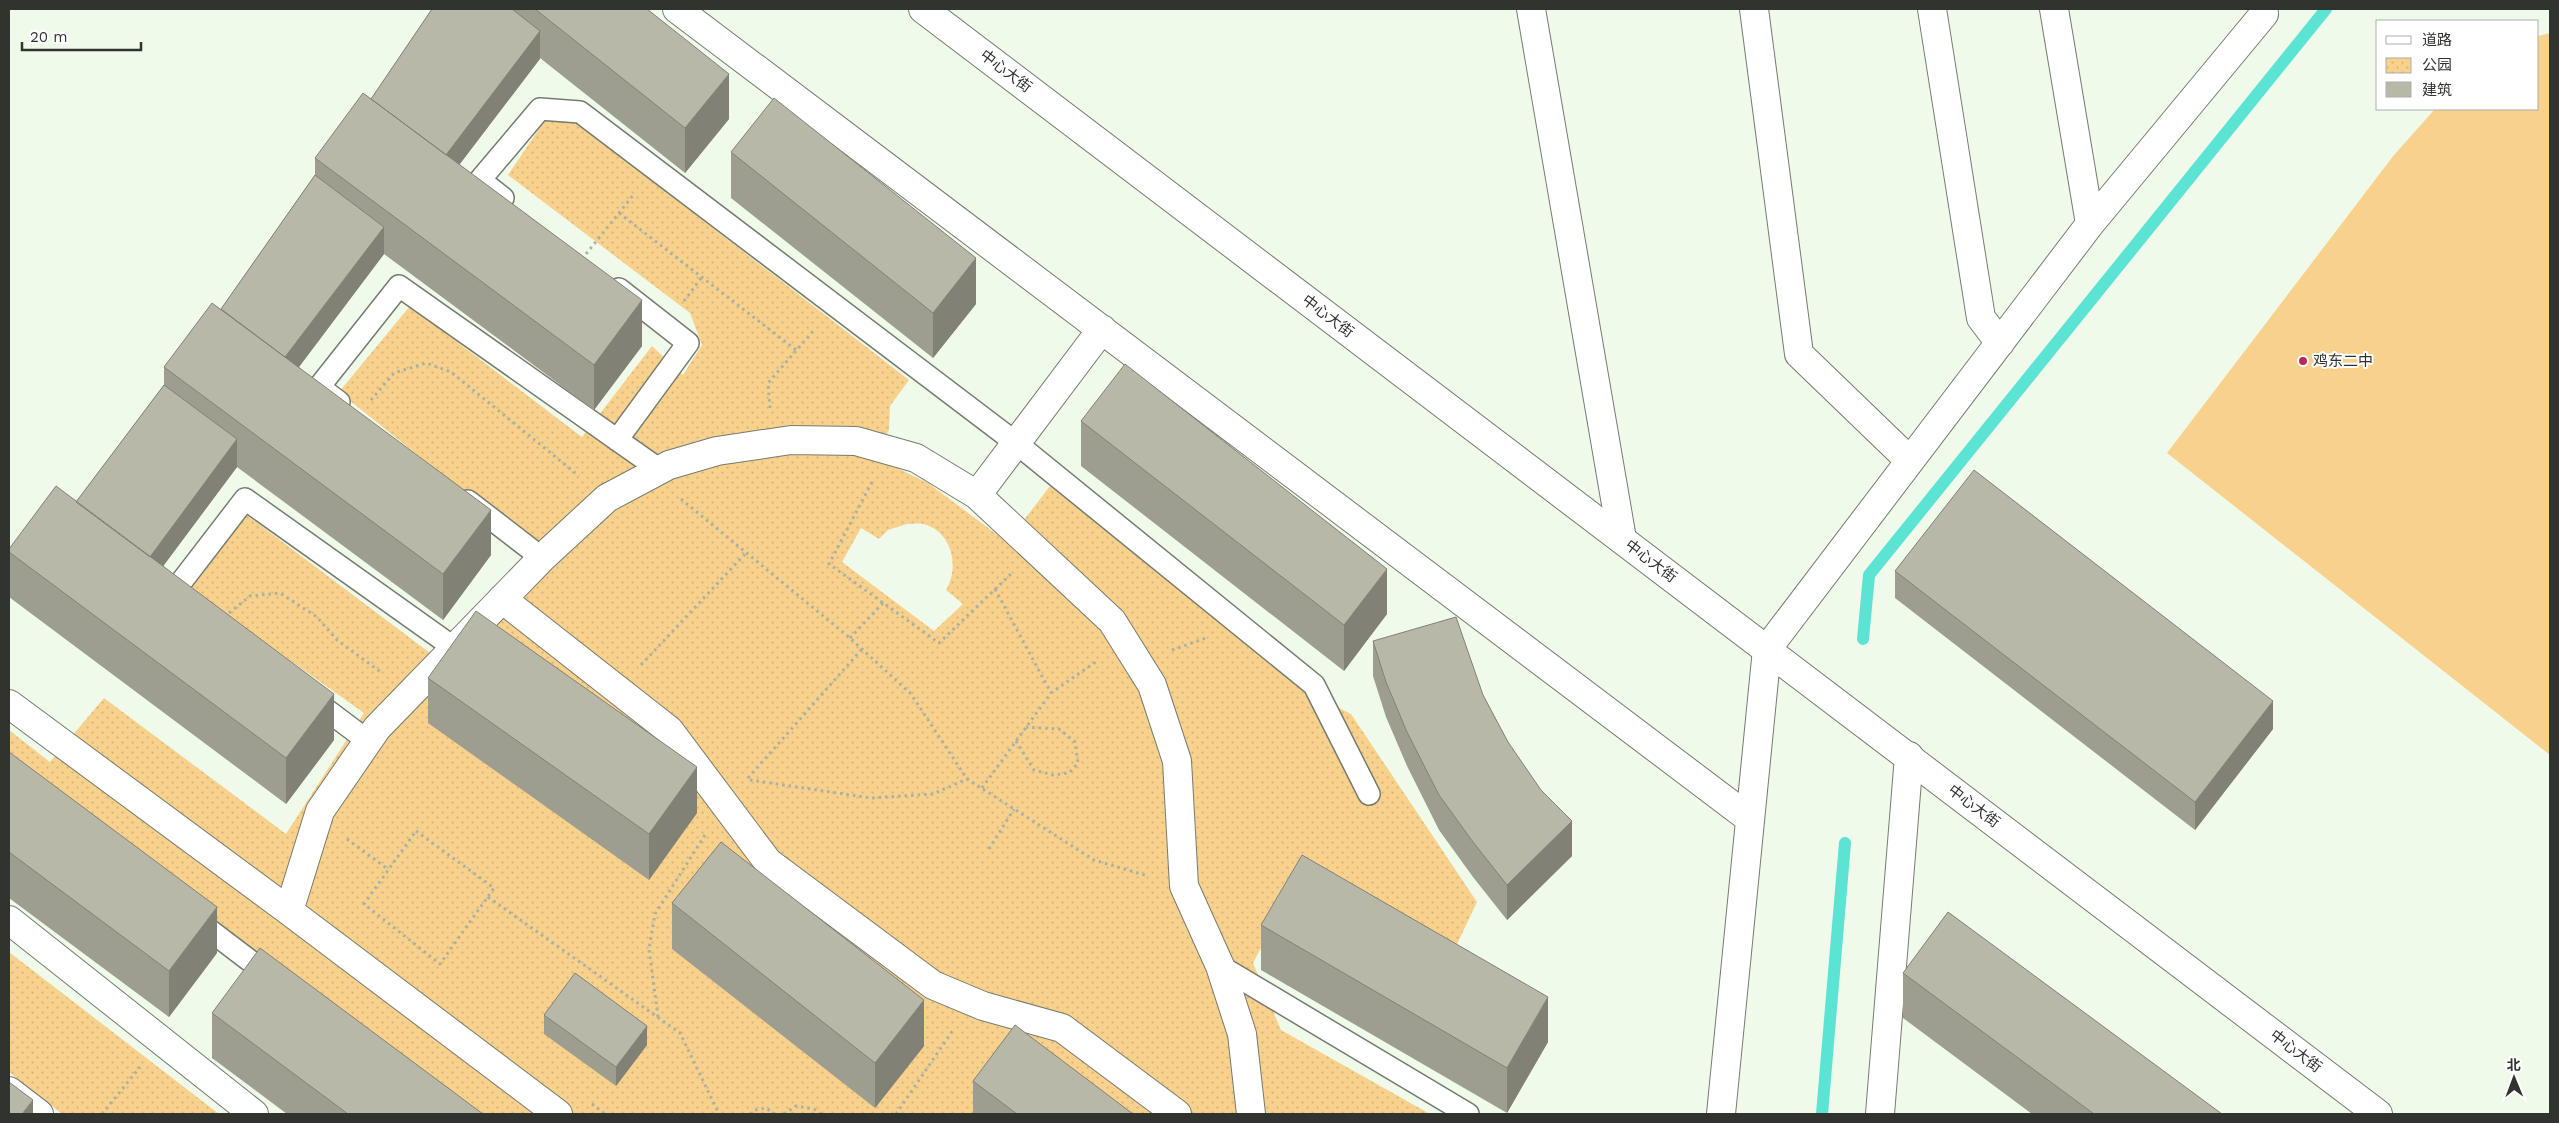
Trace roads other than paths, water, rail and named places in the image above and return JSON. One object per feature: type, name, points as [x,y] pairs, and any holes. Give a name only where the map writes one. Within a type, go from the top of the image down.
[{"type":"street","points":[[677,9],[1750,820]]},
{"type":"street","name":"中心大街","points":[[923,9],[2378,1114]]},
{"type":"street","points":[[1531,9],[1622,539]]},
{"type":"street","points":[[1754,9],[1799,354],[1910,461]]},
{"type":"street","points":[[1932,9],[1981,318],[2000,343]]},
{"type":"street","points":[[2054,9],[2090,224]]},
{"type":"street","points":[[1721,1114],[1767,649],[2090,224],[2265,10]]},
{"type":"street","points":[[977,495],[1102,329]]},
{"type":"street","points":[[289,911],[320,811],[368,741],[410,694],[461,653],[502,599],[542,558],[607,498],[660,470],[717,450],[791,440],[856,441],[916,458],[977,495],[1112,621],[1152,686],[1177,761],[1184,886],[1220,966],[1242,1034],[1251,1114]]},
{"type":"street","points":[[502,599],[669,730],[768,862],[932,986],[972,1001],[1062,1028],[1177,1114]]},
{"type":"street","points":[[9,704],[289,911],[558,1114]]},
{"type":"street","points":[[1880,1114],[1909,756]]},
{"type":"street","points":[[9,920],[254,1114]]},
{"type":"street","points":[[9,1091],[39,1114]]},
{"type":"lane","points":[[519,211],[480,180],[540,109],[580,112],[1016,443],[1314,685],[1369,794]]},
{"type":"lane","points":[[582,259],[688,343],[617,440]]},
{"type":"lane","points":[[357,416],[319,387],[398,286],[660,470]]},
{"type":"lane","points":[[450,487],[542,558]]},
{"type":"lane","points":[[214,625],[172,594],[245,499],[461,653]]},
{"type":"lane","points":[[298,689],[368,741]]},
{"type":"lane","points":[[182,909],[293,994]]},
{"type":"lane","points":[[1220,966],[1468,1114]]},
{"type":"waterway","points":[[1863,639],[1869,575],[2326,9]]},
{"type":"waterway","points":[[1822,1114],[1845,843]]},
{"type":"place","name":"鸡东二中","points":[[2303,361]]}]
